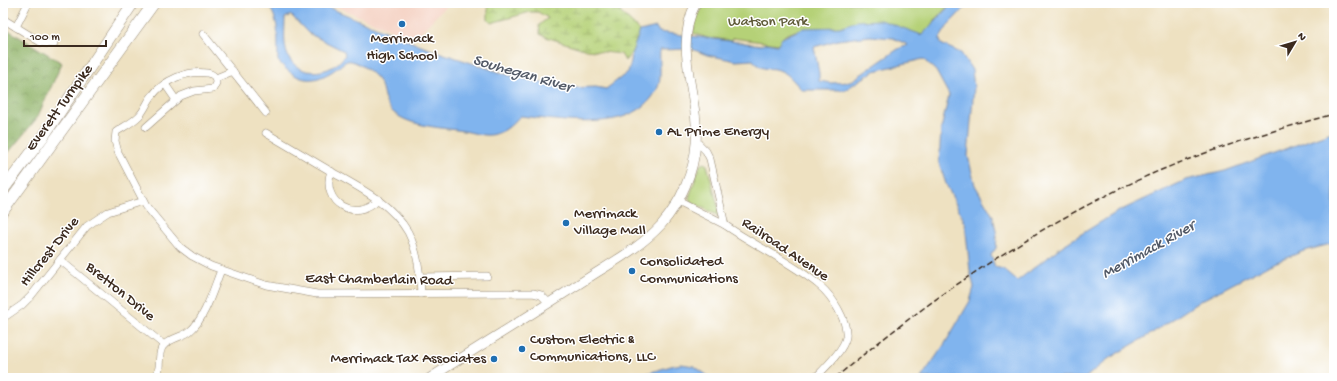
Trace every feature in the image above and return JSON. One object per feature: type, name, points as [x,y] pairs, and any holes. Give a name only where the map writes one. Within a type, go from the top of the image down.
[{"type":"highway","name":"Everett Turnpike","points":[[3,190],[43,137],[133,3]]},
{"type":"highway","name":"Everett Turnpike","points":[[3,211],[154,3]]},
{"type":"main road","points":[[430,378],[642,242],[662,224],[678,201],[688,178],[697,142],[696,117],[685,47],[688,22],[696,3]]},
{"type":"street","points":[[16,27],[28,3]]},
{"type":"street","points":[[3,19],[42,42],[54,44]]},
{"type":"street","points":[[203,34],[266,113]]},
{"type":"street","points":[[216,78],[233,71]]},
{"type":"street","points":[[176,100],[165,84],[180,75],[190,72],[210,74],[216,78]]},
{"type":"street","points":[[146,126],[176,100],[190,92],[212,90],[216,85],[216,78]]},
{"type":"street","name":"East Chamberlain Road","points":[[165,84],[153,94],[137,118],[116,132],[115,142],[118,152],[142,201],[180,247],[203,263],[266,285],[317,294],[538,294],[549,303]]},
{"type":"street","points":[[266,133],[378,199],[389,208],[407,231],[417,256],[421,294]]},
{"type":"street","name":"Railroad Avenue","points":[[697,142],[706,151],[710,159],[725,225]]},
{"type":"street","points":[[331,171],[329,180],[330,192],[342,207],[360,210],[371,206],[378,199]]},
{"type":"street","name":"Hillcrest Drive","points":[[3,318],[27,301],[83,230],[92,222],[108,212],[142,201]]},
{"type":"street","name":"Railroad Avenue","points":[[678,201],[725,225],[821,287],[838,310],[844,323],[846,339],[834,357],[815,378]]},
{"type":"street","name":"Bretton Drive","points":[[60,260],[164,345]]},
{"type":"street","points":[[155,378],[159,372],[160,353],[164,345],[185,334],[198,323],[221,270]]},
{"type":"street","points":[[420,277],[487,276]]},
{"type":"shaded area","name":"Merrimack High School","points":[[327,3],[449,3],[414,39]]},
{"type":"green space","points":[[484,3],[622,3],[620,12],[640,31],[632,52],[625,61],[621,54],[587,50],[540,34],[539,25],[548,18],[538,12],[530,12],[491,23],[488,20],[488,8]]},
{"type":"green space","name":"Watson Park","points":[[704,3],[951,3],[933,22],[925,35],[795,31],[785,35],[778,44],[733,38],[730,41],[714,38],[713,40],[693,33],[696,19]]},
{"type":"green space","points":[[3,27],[62,63],[37,118],[3,159]]},
{"type":"green space","points":[[704,163],[707,165],[720,214],[719,216],[691,202],[689,198],[700,165]]},
{"type":"water","name":"Merrimack River","points":[[266,3],[318,3],[426,48],[508,75],[564,88],[596,87],[606,89],[628,72],[632,52],[640,31],[656,27],[659,32],[761,45],[768,43],[777,45],[782,38],[803,28],[840,27],[857,21],[881,20],[922,35],[952,3],[969,3],[949,24],[940,38],[941,44],[961,53],[972,70],[974,87],[968,156],[975,185],[993,216],[997,236],[996,248],[991,255],[995,267],[1003,269],[1017,281],[1062,246],[1117,212],[1186,180],[1225,171],[1334,131],[1334,243],[1301,252],[1267,266],[1200,301],[1152,333],[1108,359],[1085,378],[921,378],[944,345],[970,301],[974,287],[970,271],[965,223],[946,184],[939,163],[941,129],[949,95],[936,71],[923,59],[874,71],[845,90],[802,90],[784,72],[777,69],[760,67],[753,60],[736,61],[707,55],[692,49],[660,50],[660,79],[658,87],[648,102],[633,113],[616,119],[576,122],[520,116],[503,131],[495,134],[484,135],[413,123],[404,119],[389,108],[379,81],[364,67],[355,62],[347,61],[331,72],[315,79],[300,78],[293,74],[278,61],[277,30],[271,9]],"holes":[[[291,15],[308,33],[344,51],[345,55],[340,62],[333,67],[316,72],[300,68],[293,63],[288,56],[285,47],[285,18]],[[870,36],[893,38],[908,45],[898,49],[850,82],[831,83],[819,81],[814,47],[838,40]]]},
{"type":"water","points":[[681,364],[694,366],[711,378],[632,378],[671,366]]},
{"type":"railway","points":[[835,378],[908,320],[984,266],[1024,241],[1105,196],[1147,176],[1216,149],[1334,114]]},
{"type":"place","name":"Merrimack High School","points":[[402,24]]},
{"type":"place","name":"AL Prime Energy","points":[[659,132]]},
{"type":"place","name":"Merrimack Village Mall","points":[[566,223]]},
{"type":"place","name":"Consolidated Communications","points":[[632,271]]},
{"type":"place","name":"Custom Electric & Communications, LLC","points":[[522,349]]},
{"type":"place","name":"Merrimack Tax Associates","points":[[494,359]]},
{"type":"water label","name":"Souhegan River","points":[[522,75]]}]
